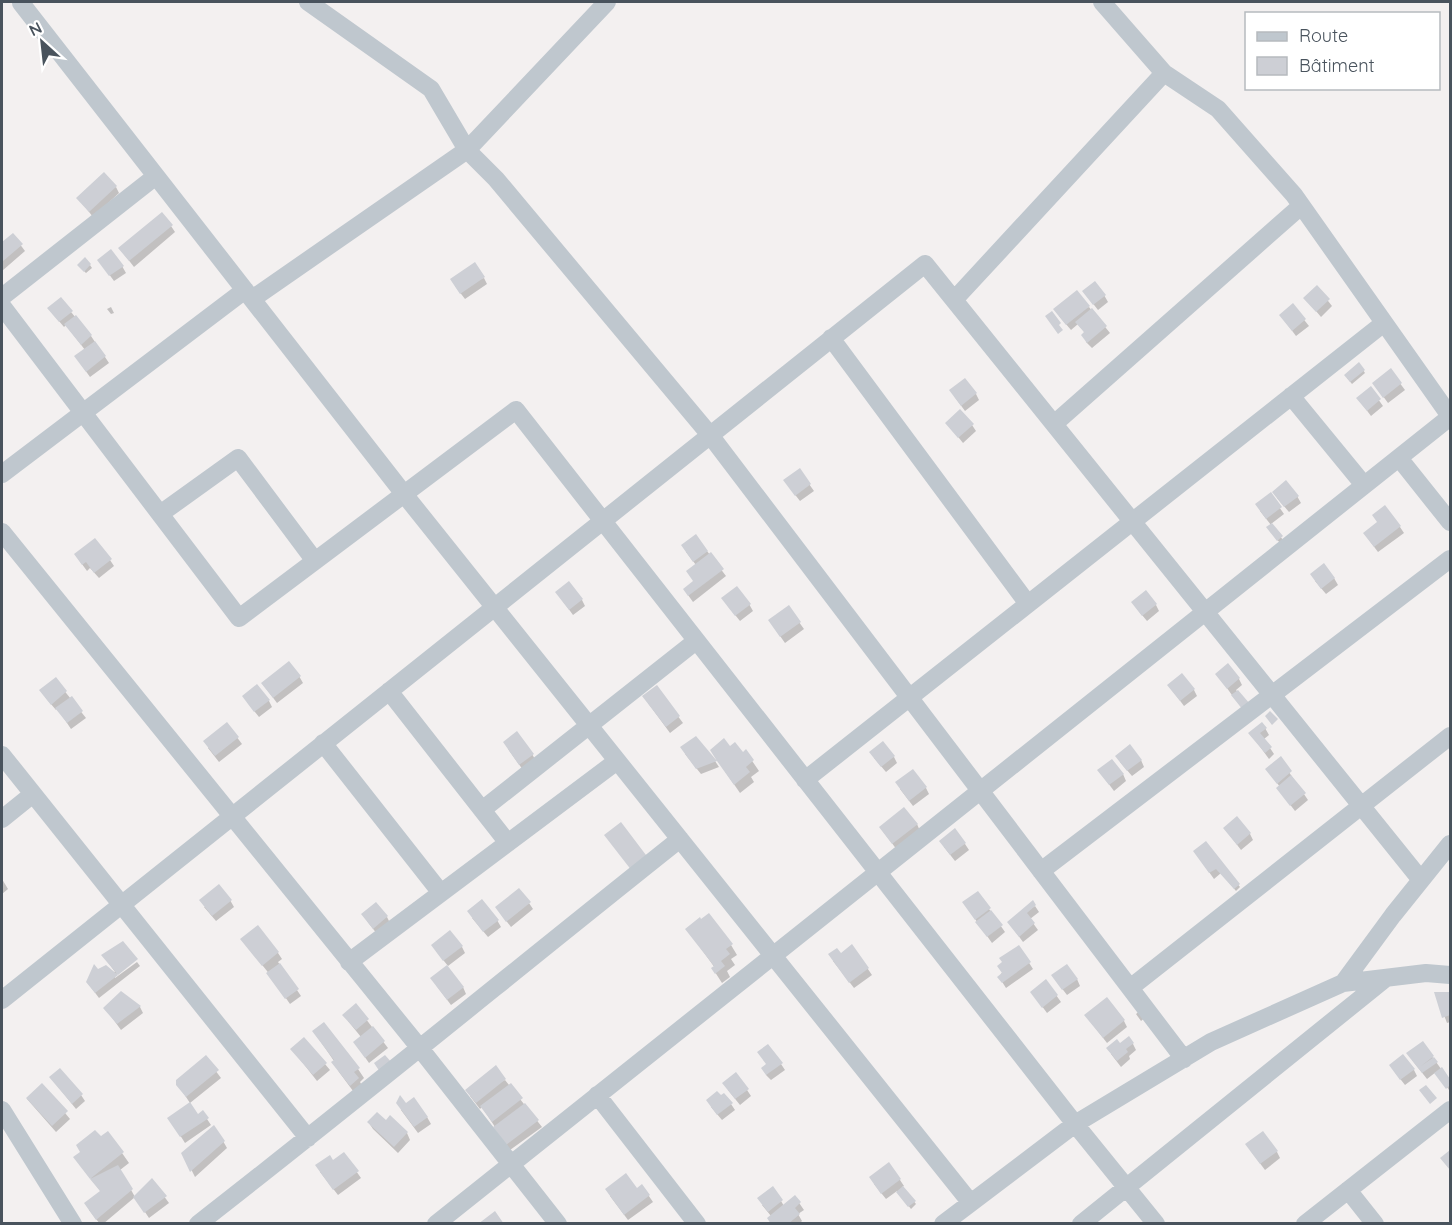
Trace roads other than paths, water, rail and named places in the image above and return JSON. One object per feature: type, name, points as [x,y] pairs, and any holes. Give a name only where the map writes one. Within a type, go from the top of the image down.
[{"type":"street","points":[[308,2],[431,90],[467,150],[496,179],[710,435],[1184,1059]]},
{"type":"street","points":[[2,474],[82,411],[248,294],[467,150],[607,2]]},
{"type":"street","points":[[436,1224],[1450,417],[1301,206],[1218,110],[1164,73],[1102,2]]},
{"type":"street","points":[[21,3],[404,494],[970,1202]]},
{"type":"street","points":[[954,300],[1164,73]]},
{"type":"street","points":[[2,297],[156,176]]},
{"type":"street","points":[[1054,424],[1301,206]]},
{"type":"street","points":[[2,1000],[925,264],[1421,880]]},
{"type":"street","points":[[2,306],[239,618],[516,410],[1075,1124],[1156,1224]]},
{"type":"street","points":[[805,780],[1384,323]]},
{"type":"street","points":[[831,338],[1028,604]]},
{"type":"street","points":[[1291,396],[1364,486]]},
{"type":"street","points":[[160,514],[238,458],[315,561]]},
{"type":"street","points":[[1399,458],[1450,522]]},
{"type":"street","points":[[2,532],[419,1047],[558,1224]]},
{"type":"street","points":[[1041,871],[1450,559]]},
{"type":"street","points":[[482,810],[696,640]]},
{"type":"street","points":[[389,691],[508,843]]},
{"type":"street","points":[[1130,988],[1450,736]]},
{"type":"street","points":[[323,743],[441,893]]},
{"type":"street","points":[[2,755],[308,1138]]},
{"type":"street","points":[[350,962],[617,761]]},
{"type":"street","points":[[2,819],[33,794]]},
{"type":"street","points":[[198,1224],[680,839]]},
{"type":"street","points":[[1343,983],[1387,922],[1450,844]]},
{"type":"street","points":[[943,1224],[1075,1124],[1211,1042],[1343,983],[1426,973],[1450,975]]},
{"type":"street","points":[[1081,1224],[1386,978]]},
{"type":"street","points":[[597,1095],[697,1224]]},
{"type":"street","points":[[2,1110],[73,1224]]},
{"type":"street","points":[[1305,1224],[1450,1110]]},
{"type":"street","points":[[1348,1190],[1375,1224]]}]
